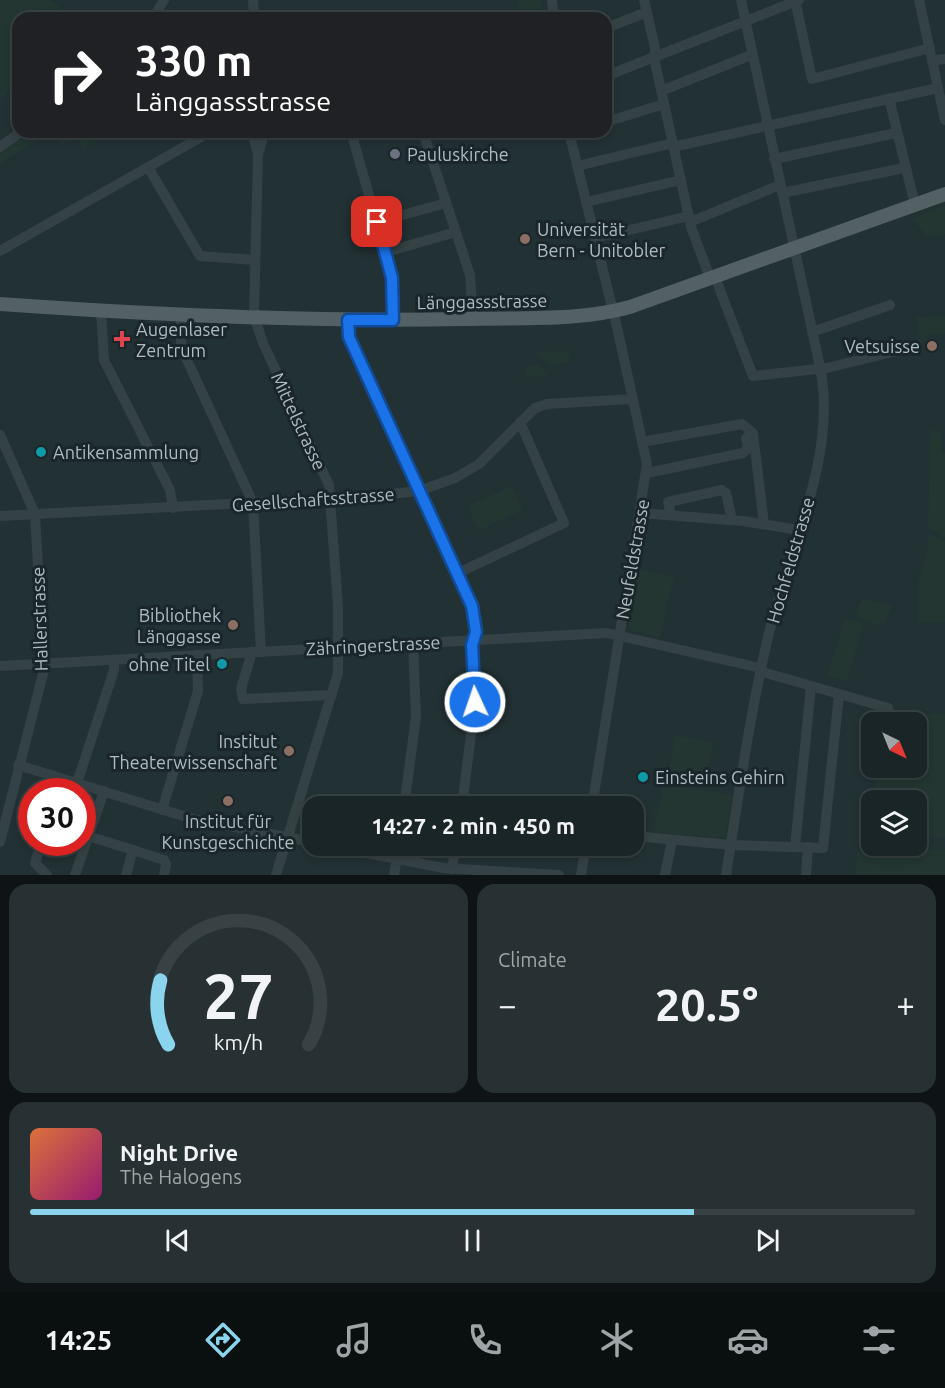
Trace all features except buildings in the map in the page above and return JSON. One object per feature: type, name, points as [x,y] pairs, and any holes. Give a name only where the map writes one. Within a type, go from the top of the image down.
[{"type":"main road","name":"Länggassstrasse","points":[[0,304],[254,319],[393,320],[590,316],[613,312],[945,194]]},
{"type":"street","points":[[645,0],[661,91],[689,219],[753,376],[820,367],[917,346]]},
{"type":"street","name":"Hochfeldstrasse","points":[[726,875],[761,670],[824,434],[826,401],[741,0]]},
{"type":"street","points":[[921,0],[945,120]]},
{"type":"street","points":[[612,74],[797,1],[812,79],[930,48]]},
{"type":"street","points":[[612,26],[647,12]]},
{"type":"street","points":[[661,91],[751,55]]},
{"type":"street","points":[[932,61],[945,58]]},
{"type":"street","points":[[577,166],[889,98],[941,94]]},
{"type":"street","points":[[889,98],[904,168],[915,205]]},
{"type":"street","points":[[612,120],[664,104]]},
{"type":"street","points":[[774,159],[896,133]]},
{"type":"street","points":[[0,147],[13,138]]},
{"type":"street","points":[[0,251],[199,138]]},
{"type":"street","points":[[254,138],[258,154]]},
{"type":"street","points":[[254,319],[258,154],[262,138]]},
{"type":"street","points":[[353,138],[393,283],[393,320]]},
{"type":"street","points":[[425,138],[472,280],[473,318]]},
{"type":"street","name":"Neufeldstrasse","points":[[572,138],[633,399],[647,473],[594,796]]},
{"type":"street","points":[[148,167],[200,256],[255,260]]},
{"type":"street","points":[[595,238],[689,219],[781,189],[904,168]]},
{"type":"street","points":[[586,202],[681,180]]},
{"type":"street","points":[[377,222],[447,202]]},
{"type":"street","points":[[386,252],[456,232]]},
{"type":"street","points":[[812,332],[890,305]]},
{"type":"street","points":[[101,311],[104,360],[170,490],[173,508]]},
{"type":"street","points":[[181,315],[181,346],[253,503],[256,652],[241,689],[243,699],[332,695]]},
{"type":"street","name":"Mittelstrasse","points":[[254,319],[327,479],[331,498],[340,647],[340,668],[276,875]]},
{"type":"street","points":[[348,320],[350,341],[473,610],[476,632],[474,640],[475,702],[463,796]]},
{"type":"street","name":"Gesellschaftsstrasse","points":[[0,516],[173,508],[419,491],[450,480],[473,468],[493,452],[535,408],[547,404],[633,399]]},
{"type":"street","points":[[458,573],[564,523],[520,422]]},
{"type":"street","points":[[642,442],[739,423],[744,426],[753,433],[764,524]]},
{"type":"street","points":[[647,473],[745,453],[748,447],[744,426]]},
{"type":"street","name":"Hallerstrasse","points":[[0,435],[4,455],[35,514],[44,663],[18,765],[2,812],[0,842]]},
{"type":"street","points":[[671,515],[668,502],[722,490],[726,493],[732,520]]},
{"type":"street","points":[[640,513],[732,520],[799,530]]},
{"type":"street","name":"Zähringerstrasse","points":[[0,666],[607,633],[761,670],[888,708]]},
{"type":"street","points":[[405,796],[416,717],[413,643]]},
{"type":"street","points":[[162,810],[198,691],[197,655]]},
{"type":"street","points":[[79,778],[114,670],[114,660]]},
{"type":"street","points":[[795,847],[811,686]]},
{"type":"street","points":[[644,837],[731,845],[823,848],[839,694]]},
{"type":"street","points":[[18,765],[63,778]]},
{"type":"street","points":[[96,789],[193,819],[302,840]]},
{"type":"street","points":[[96,814],[104,791]]},
{"type":"street","points":[[96,838],[164,860],[166,865],[164,875]]},
{"type":"street","points":[[665,875],[672,840]]},
{"type":"street","points":[[806,875],[808,847]]},
{"type":"street","points":[[126,875],[133,850]]},
{"type":"street","points":[[37,856],[35,862],[47,875]]},
{"type":"street","points":[[75,875],[81,856]]},
{"type":"street","points":[[382,856],[452,869],[560,875]]},
{"type":"street","points":[[393,875],[397,856]]},
{"type":"street","points":[[452,869],[454,856]]},
{"type":"street","points":[[581,875],[584,856]]},
{"type":"green space","points":[[0,0],[50,0],[67,12],[12,12],[12,90],[0,99]]},
{"type":"green space","points":[[517,0],[541,0],[543,12],[518,12]]},
{"type":"green space","points":[[22,138],[41,138],[0,164],[0,154]]},
{"type":"green space","points":[[58,138],[78,138],[61,144]]},
{"type":"green space","points":[[78,138],[98,138],[99,140],[84,149]]},
{"type":"green space","points":[[945,206],[945,234],[936,237],[926,235],[912,219]]},
{"type":"green space","points":[[945,316],[945,334],[927,335],[927,341],[919,343],[916,317]]},
{"type":"green space","points":[[569,351],[569,362],[554,366],[539,358],[536,352]]},
{"type":"green space","points":[[536,364],[543,368],[547,376],[524,377],[525,368]]},
{"type":"green space","points":[[930,431],[941,431],[942,452],[945,453],[945,538],[928,528]]},
{"type":"green space","points":[[512,486],[523,510],[478,531],[467,506]]},
{"type":"green space","points":[[928,534],[945,541],[945,622],[918,623],[918,583],[927,551]]},
{"type":"green space","points":[[638,570],[674,576],[660,638],[632,631],[629,627]]},
{"type":"green space","points":[[864,599],[892,605],[885,623],[882,622],[881,626],[856,617],[859,604]]},
{"type":"green space","points":[[845,618],[864,623],[847,681],[827,676]]},
{"type":"green space","points":[[927,713],[945,713],[945,837],[927,837],[927,790],[874,790],[875,778],[927,778]]},
{"type":"green space","points":[[675,735],[713,742],[706,782],[668,775]]},
{"type":"green space","points":[[663,784],[733,795],[725,836],[720,838],[654,832]]},
{"type":"green space","points":[[927,849],[945,849],[945,875],[855,875],[857,851],[861,851],[861,856],[927,856]]},
{"type":"place","name":"Pauluskirche","points":[[395,154]]},
{"type":"place","name":"Universität Bern - Unitobler","points":[[525,239]]},
{"type":"place","name":"Augenlaser Zentrum","points":[[122,339]]},
{"type":"place","name":"Vetsuisse","points":[[932,346]]},
{"type":"place","name":"Antikensammlung","points":[[41,452]]},
{"type":"place","name":"Bibliothek Länggasse","points":[[233,625]]},
{"type":"place","name":"ohne Titel","points":[[222,664]]},
{"type":"place","name":"Institut Theaterwissenschaft","points":[[289,751]]},
{"type":"place","name":"Einsteins Gehirn","points":[[643,777]]},
{"type":"place","name":"Institut für Kunstgeschichte","points":[[228,801]]},
{"type":"route","points":[[377,222],[392,278],[393,320],[348,320],[348,333],[472,606],[476,632],[472,645],[475,702]]}]
